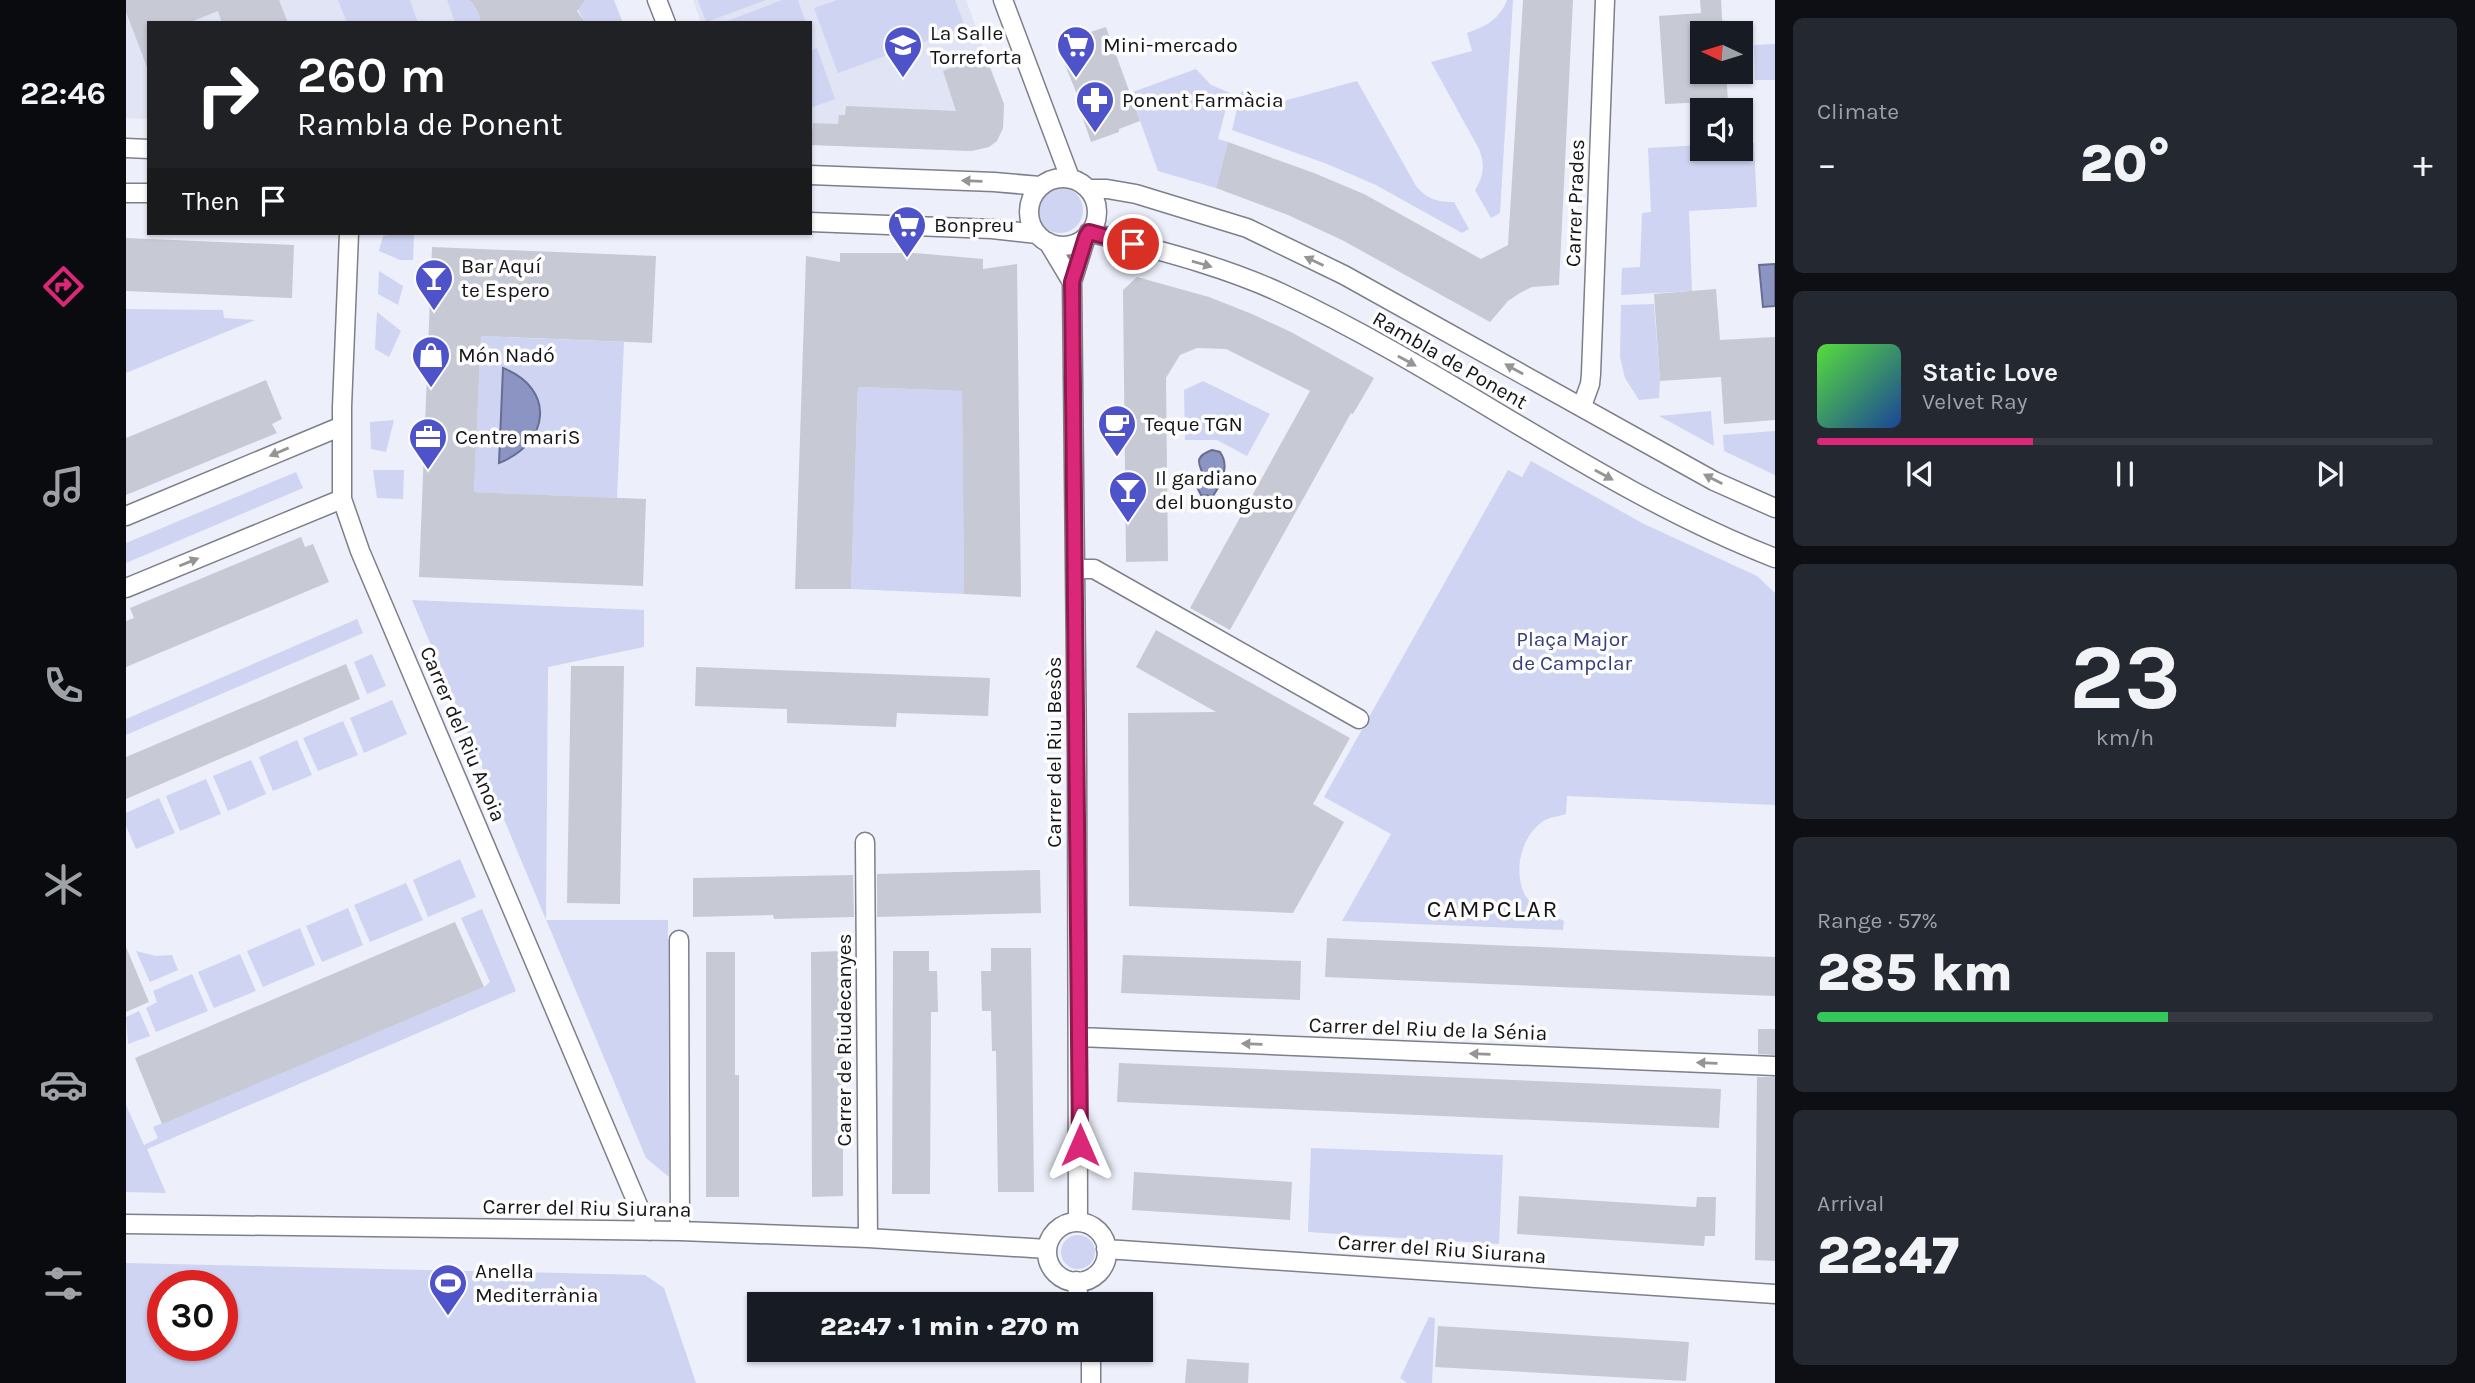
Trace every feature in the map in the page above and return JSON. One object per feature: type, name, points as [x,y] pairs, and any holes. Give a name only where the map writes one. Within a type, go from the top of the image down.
[{"type":"street","points":[[657,0],[665,21]]},
{"type":"street","points":[[1003,0],[1053,136],[1054,181]]},
{"type":"street","name":"Carrer Prades","points":[[1582,406],[1591,374],[1605,0]]},
{"type":"street","points":[[126,148],[147,149]]},
{"type":"street","points":[[812,175],[994,182],[1078,181],[1096,200],[1097,214],[1094,226],[1087,235],[1074,244],[1061,246],[1043,238],[992,229],[812,222]]},
{"type":"street","points":[[1054,181],[1032,197],[1029,209],[1031,223],[1072,282]]},
{"type":"street","name":"Rambla de Ponent","points":[[1088,189],[1136,194],[1247,228],[1344,275],[1714,481],[1775,508]]},
{"type":"street","points":[[126,193],[147,193]]},
{"type":"street","name":"Carrer del Riu Anoia","points":[[349,235],[342,499],[360,551],[649,1231]]},
{"type":"street","name":"Rambla de Ponent","points":[[1087,235],[1211,266],[1279,292],[1398,355],[1629,489],[1706,529],[1775,558]]},
{"type":"street","name":"Carrer del Riu Besòs","points":[[1078,1222],[1079,1037],[1072,282],[1087,235]]},
{"type":"street","points":[[126,516],[342,426]]},
{"type":"street","points":[[126,587],[342,499]]},
{"type":"street","points":[[1075,569],[1094,569],[1359,719]]},
{"type":"street","name":"Carrer de Riudecanyes","points":[[866,842],[868,1238]]},
{"type":"street","points":[[679,940],[680,1231]]},
{"type":"street","name":"Carrer del Riu de la Sénia","points":[[1079,1037],[1775,1066]]},
{"type":"street","points":[[1078,1222],[1094,1227],[1101,1234],[1106,1249],[1105,1262],[1100,1269],[1087,1280],[1076,1281],[1058,1274],[1051,1267],[1047,1249],[1057,1229],[1078,1222]]},
{"type":"street","name":"Carrer del Riu Siurana","points":[[126,1224],[680,1231],[868,1238],[1047,1249]]},
{"type":"street","name":"Carrer del Riu Siurana","points":[[1106,1249],[1775,1294]]},
{"type":"street","points":[[1076,1281],[1078,1292]]},
{"type":"street","points":[[1091,1362],[1091,1383]]},
{"type":"shaded area","points":[[126,0],[447,0],[454,21],[147,21],[147,119],[126,118]]},
{"type":"shaded area","name":"La Salle Torreforta","points":[[693,0],[966,0],[1004,104],[1003,128],[997,141],[989,147],[972,151],[812,145],[812,21],[700,21]]},
{"type":"shaded area","points":[[1775,264],[1775,306],[1763,307],[1759,265]]},
{"type":"shaded area","points":[[503,368],[520,377],[532,389],[540,416],[537,430],[529,443],[499,463]]},
{"type":"shaded area","points":[[1212,450],[1220,452],[1223,457],[1224,474],[1213,496],[1201,495],[1195,483],[1203,474],[1199,459]]},
{"type":"green space","points":[[338,0],[410,0],[417,21],[346,21]]},
{"type":"green space","points":[[447,0],[473,0],[471,2],[479,14],[480,21],[454,21]]},
{"type":"green space","points":[[572,0],[614,0],[622,21],[583,21]]},
{"type":"green space","points":[[698,0],[766,0],[709,21],[706,21]]},
{"type":"green space","points":[[782,0],[798,0],[805,21],[727,21]]},
{"type":"green space","points":[[837,0],[955,0],[965,27],[838,73],[814,8]]},
{"type":"green space","points":[[1507,0],[1513,0],[1500,213],[1491,218],[1475,190],[1483,170],[1479,149],[1431,62],[1472,51],[1467,33],[1491,21]]},
{"type":"green space","points":[[1775,44],[1775,80],[1755,80],[1754,45]]},
{"type":"green space","points":[[817,48],[835,99],[812,107],[812,50]]},
{"type":"green space","points":[[1196,69],[1211,85],[1230,93],[1218,139],[1228,142],[1216,188],[1158,171],[1130,93]]},
{"type":"green space","points":[[1357,81],[1416,186],[1433,199],[1454,202],[1469,229],[1462,233],[1376,185],[1327,164],[1232,130],[1241,92],[1248,90],[1254,109]]},
{"type":"green space","points":[[1754,143],[1757,207],[1689,211],[1692,291],[1621,295],[1622,268],[1640,267],[1642,213],[1651,212],[1648,148],[1690,146],[1690,161],[1753,161]]},
{"type":"green space","points":[[1060,187],[1076,194],[1083,210],[1076,226],[1060,233],[1044,226],[1037,210],[1044,194]]},
{"type":"green space","points":[[414,235],[413,260],[400,260],[379,251],[383,236]]},
{"type":"green space","points":[[379,271],[403,286],[398,305],[378,294]]},
{"type":"green space","points":[[1654,304],[1659,398],[1639,400],[1625,378],[1620,357],[1621,305]]},
{"type":"green space","points":[[126,309],[223,310],[224,318],[255,320],[126,373]]},
{"type":"green space","points":[[377,312],[401,331],[389,357],[375,349]]},
{"type":"green space","points":[[481,336],[624,342],[617,498],[474,492]]},
{"type":"green space","points":[[1203,381],[1270,414],[1247,456],[1217,440],[1185,440],[1184,390]]},
{"type":"green space","points":[[858,387],[962,391],[964,594],[851,589]]},
{"type":"green space","points":[[1711,411],[1714,446],[1659,416]]},
{"type":"green space","points":[[394,420],[386,452],[371,449],[370,422]]},
{"type":"green space","points":[[1775,431],[1775,475],[1724,451],[1723,435]]},
{"type":"green space","name":"Plaça Major de Campclar","points":[[1531,461],[1644,524],[1757,576],[1775,593],[1775,805],[1567,796],[1566,814],[1545,820],[1530,834],[1522,853],[1519,873],[1527,898],[1542,910],[1564,921],[1563,930],[1342,921],[1391,834],[1324,797],[1508,470],[1522,477]]},
{"type":"green space","points":[[373,470],[404,470],[403,499],[377,498]]},
{"type":"green space","points":[[296,472],[303,488],[126,563],[126,543]]},
{"type":"green space","points":[[412,600],[644,610],[644,647],[548,667],[546,920]]},
{"type":"green space","points":[[357,619],[363,633],[126,735],[126,719]]},
{"type":"green space","points":[[372,654],[386,686],[367,694],[354,662]]},
{"type":"green space","points":[[392,700],[407,734],[364,753],[350,718]]},
{"type":"green space","points":[[343,721],[358,755],[318,771],[303,738]]},
{"type":"green space","points":[[297,740],[312,775],[273,791],[259,757]]},
{"type":"green space","points":[[251,760],[266,794],[228,811],[213,776]]},
{"type":"green space","points":[[206,779],[221,814],[180,831],[166,796]]},
{"type":"green space","points":[[159,798],[175,833],[136,849],[126,826],[126,813]]},
{"type":"green space","points":[[460,859],[476,897],[428,917],[413,880]]},
{"type":"green space","points":[[406,883],[423,920],[370,942],[354,905]]},
{"type":"green space","points":[[348,908],[363,945],[322,962],[306,926]]},
{"type":"green space","points":[[482,909],[516,991],[147,1149],[166,1193],[126,1192],[126,1105],[144,1145],[158,1138],[153,1127],[484,987],[490,982],[461,918]]},
{"type":"green space","points":[[546,920],[668,920],[669,1177],[646,1158]]},
{"type":"green space","points":[[300,928],[315,965],[263,987],[247,951]]},
{"type":"green space","points":[[136,951],[156,956],[172,955],[178,970],[150,982]]},
{"type":"green space","points":[[240,954],[256,991],[214,1008],[198,972]]},
{"type":"green space","points":[[192,974],[208,1011],[156,1032],[146,1008],[157,1002],[153,991]]},
{"type":"green space","points":[[139,1011],[150,1036],[128,1044],[126,1017]]},
{"type":"green space","points":[[1311,1148],[1503,1155],[1499,1244],[1308,1232]]},
{"type":"green space","points":[[1078,1235],[1090,1240],[1095,1252],[1090,1264],[1078,1269],[1066,1264],[1061,1252],[1066,1240]]},
{"type":"green space","name":"Anella Mediterrània","points":[[126,1263],[645,1275],[664,1288],[696,1383],[126,1383]]},
{"type":"green space","points":[[1429,1317],[1435,1318],[1432,1383],[1407,1383],[1400,1378]]},
{"type":"building","points":[[126,0],[279,0],[287,21],[221,21],[218,11],[193,21],[147,21],[147,67],[126,12]]},
{"type":"building","points":[[470,0],[585,0],[577,11],[584,21],[480,21],[479,14]]},
{"type":"building","points":[[1523,0],[1573,0],[1559,285],[1532,287],[1520,293],[1508,301],[1490,322],[1342,240],[1288,215],[1216,188],[1228,142],[1364,194],[1481,259],[1508,245]]},
{"type":"building","points":[[1700,0],[1721,0],[1722,21],[1690,21],[1690,84],[1727,84],[1728,98],[1690,98],[1690,103],[1665,104],[1659,16],[1701,13]]},
{"type":"building","points":[[1106,27],[1140,121],[1091,142],[1080,110],[1083,109],[1056,43]]},
{"type":"building","points":[[985,55],[1004,104],[1003,128],[997,141],[989,147],[971,151],[812,145],[813,123],[838,124],[839,115],[845,115],[846,106],[956,111],[943,71]]},
{"type":"building","points":[[126,238],[294,245],[292,298],[126,291]]},
{"type":"building","points":[[432,247],[656,256],[652,343],[481,336],[474,492],[646,499],[643,586],[419,577]]},
{"type":"building","points":[[840,253],[915,253],[983,259],[983,269],[1017,264],[1021,597],[964,594],[962,391],[858,387],[851,589],[795,589],[806,256],[840,262]]},
{"type":"building","points":[[1137,277],[1209,297],[1252,314],[1291,332],[1374,378],[1353,414],[1351,413],[1230,630],[1190,608],[1310,391],[1226,349],[1197,348],[1180,355],[1166,378],[1168,561],[1126,562],[1123,290]]},
{"type":"building","points":[[1716,289],[1720,340],[1775,337],[1775,420],[1724,424],[1721,377],[1660,381],[1654,294]]},
{"type":"building","points":[[266,380],[282,419],[272,424],[277,433],[126,495],[126,438]]},
{"type":"building","points":[[301,537],[305,547],[313,544],[329,582],[126,667],[126,621],[134,618],[130,608]]},
{"type":"building","points":[[1156,630],[1350,738],[1313,804],[1344,822],[1293,913],[1129,906],[1128,713],[1216,712],[1136,667]]},
{"type":"building","points":[[346,664],[360,699],[126,799],[126,757]]},
{"type":"building","points":[[571,666],[624,666],[620,904],[567,903]]},
{"type":"building","points":[[696,667],[990,678],[988,716],[897,713],[896,727],[787,723],[787,709],[695,706]]},
{"type":"building","points":[[1040,870],[1041,913],[877,917],[877,874]]},
{"type":"building","points":[[853,875],[854,917],[693,917],[693,878]]},
{"type":"building","points":[[455,922],[484,987],[162,1124],[135,1058]]},
{"type":"building","points":[[1327,938],[1775,957],[1775,996],[1325,977]]},
{"type":"building","points":[[126,947],[149,1002],[126,1012]]},
{"type":"building","points":[[991,948],[1031,948],[1034,1192],[998,1192],[996,1051],[992,1051],[991,1011],[982,1011],[981,971],[991,971]]},
{"type":"building","points":[[843,951],[843,1196],[812,1197],[811,952]]},
{"type":"building","points":[[893,951],[929,951],[929,971],[937,971],[938,1012],[931,1012],[930,1194],[892,1194]]},
{"type":"building","points":[[706,952],[735,952],[739,1197],[706,1197]]},
{"type":"building","points":[[1123,955],[1301,961],[1300,1000],[1121,993]]},
{"type":"building","points":[[1758,1029],[1775,1029],[1775,1055],[1758,1054]]},
{"type":"building","points":[[1119,1063],[1721,1089],[1719,1128],[1117,1102]]},
{"type":"building","points":[[1757,1077],[1775,1077],[1775,1261],[1755,1260]]},
{"type":"building","points":[[1134,1172],[1292,1182],[1290,1220],[1132,1210]]},
{"type":"building","points":[[1519,1196],[1696,1207],[1697,1197],[1716,1197],[1715,1236],[1705,1236],[1704,1246],[1517,1234]]},
{"type":"building","points":[[1438,1326],[1689,1342],[1686,1381],[1435,1367]]},
{"type":"building","points":[[1187,1359],[1249,1363],[1248,1383],[1185,1383]]},
{"type":"place","name":"La Salle Torreforta","points":[[903,79]]},
{"type":"place","name":"Mini-mercado","points":[[1076,79]]},
{"type":"place","name":"Ponent Farmàcia","points":[[1095,134]]},
{"type":"place","name":"Bonpreu","points":[[907,259]]},
{"type":"place","name":"Bar Aquí te Espero","points":[[434,312]]},
{"type":"place","name":"Món Nadó","points":[[431,389]]},
{"type":"place","name":"Teque TGN","points":[[1117,458]]},
{"type":"place","name":"Centre mariS","points":[[428,471]]},
{"type":"place","name":"Il gardiano del buongusto","points":[[1128,524]]},
{"type":"place","name":"Anella Mediterrània","points":[[448,1317]]},
{"type":"district","name":"CAMPCLAR","points":[[1493,909]]},
{"type":"route","points":[[1080,1145],[1072,282],[1089,232],[1133,244]]}]
